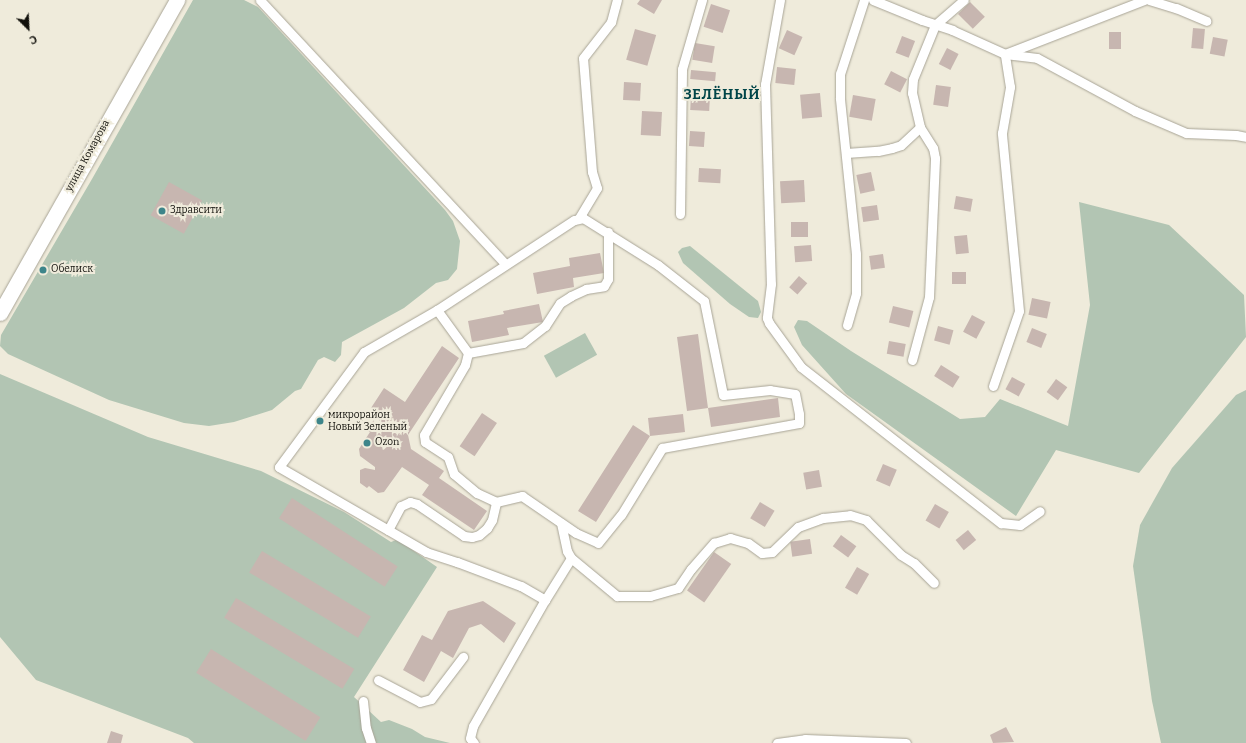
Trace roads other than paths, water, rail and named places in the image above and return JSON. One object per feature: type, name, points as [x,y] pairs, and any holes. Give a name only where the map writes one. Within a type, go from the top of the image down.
[{"type":"main road","name":"улица Комарова","points":[[0,313],[177,0]]},
{"type":"street","points":[[260,0],[505,264]]},
{"type":"street","points":[[579,218],[597,188],[592,172],[583,58],[611,22],[617,0]]},
{"type":"street","points":[[680,214],[682,69],[702,0]]},
{"type":"street","points":[[780,0],[765,84],[771,284],[767,318],[769,323],[801,367],[1001,523],[1020,525],[1040,511]]},
{"type":"street","points":[[847,325],[856,293],[856,254],[840,74],[864,0]]},
{"type":"street","points":[[873,0],[935,25],[952,30],[1005,54],[1037,58],[1135,111],[1186,132],[1246,137]]},
{"type":"street","points":[[912,360],[928,297],[935,158],[932,148],[920,127],[912,93],[913,79],[935,25],[964,0]]},
{"type":"street","points":[[1005,54],[1144,0]]},
{"type":"street","points":[[1149,0],[1176,8],[1206,21]]},
{"type":"street","points":[[993,386],[1019,311],[1002,133],[1010,87],[1005,54]]},
{"type":"street","points":[[846,153],[878,151],[892,148],[901,144],[920,127]]},
{"type":"street","points":[[437,310],[468,353],[465,365],[424,435],[425,442],[448,457],[454,474],[477,493],[496,502],[522,496],[576,533],[598,543],[621,515],[662,448],[799,423],[800,414],[795,394],[770,390],[723,395],[704,301],[658,265],[608,232],[583,218],[574,220],[437,310],[364,352],[279,466],[426,552],[521,586],[545,600]]},
{"type":"street","points":[[468,353],[522,343],[545,326],[560,303],[586,289],[604,286],[608,279],[608,232]]},
{"type":"street","points":[[388,530],[401,506],[410,502],[417,504],[464,536],[472,537],[479,535],[488,528],[492,520],[496,502]]},
{"type":"street","points":[[561,523],[567,551],[571,558],[617,596],[650,596],[678,588],[691,569],[714,543],[730,538],[748,543],[762,553],[772,552],[798,527],[823,518],[850,516],[866,520],[901,555],[914,563],[934,583]]},
{"type":"street","points":[[474,743],[470,738],[473,726],[545,600],[571,558]]},
{"type":"street","points":[[378,680],[420,702],[432,699],[463,657]]},
{"type":"street","points":[[363,701],[366,728],[371,743]]},
{"type":"street","points":[[777,743],[805,739],[906,743]]},
{"type":"place","name":"Здравсити","points":[[162,211]]},
{"type":"place","name":"Обелиск","points":[[43,270]]},
{"type":"place","name":"микрорайон Новый Зеленый","points":[[320,421]]},
{"type":"place","name":"Ozon","points":[[367,443]]},
{"type":"district","name":"ЗЕЛЁНЫЙ","points":[[722,95]]}]
